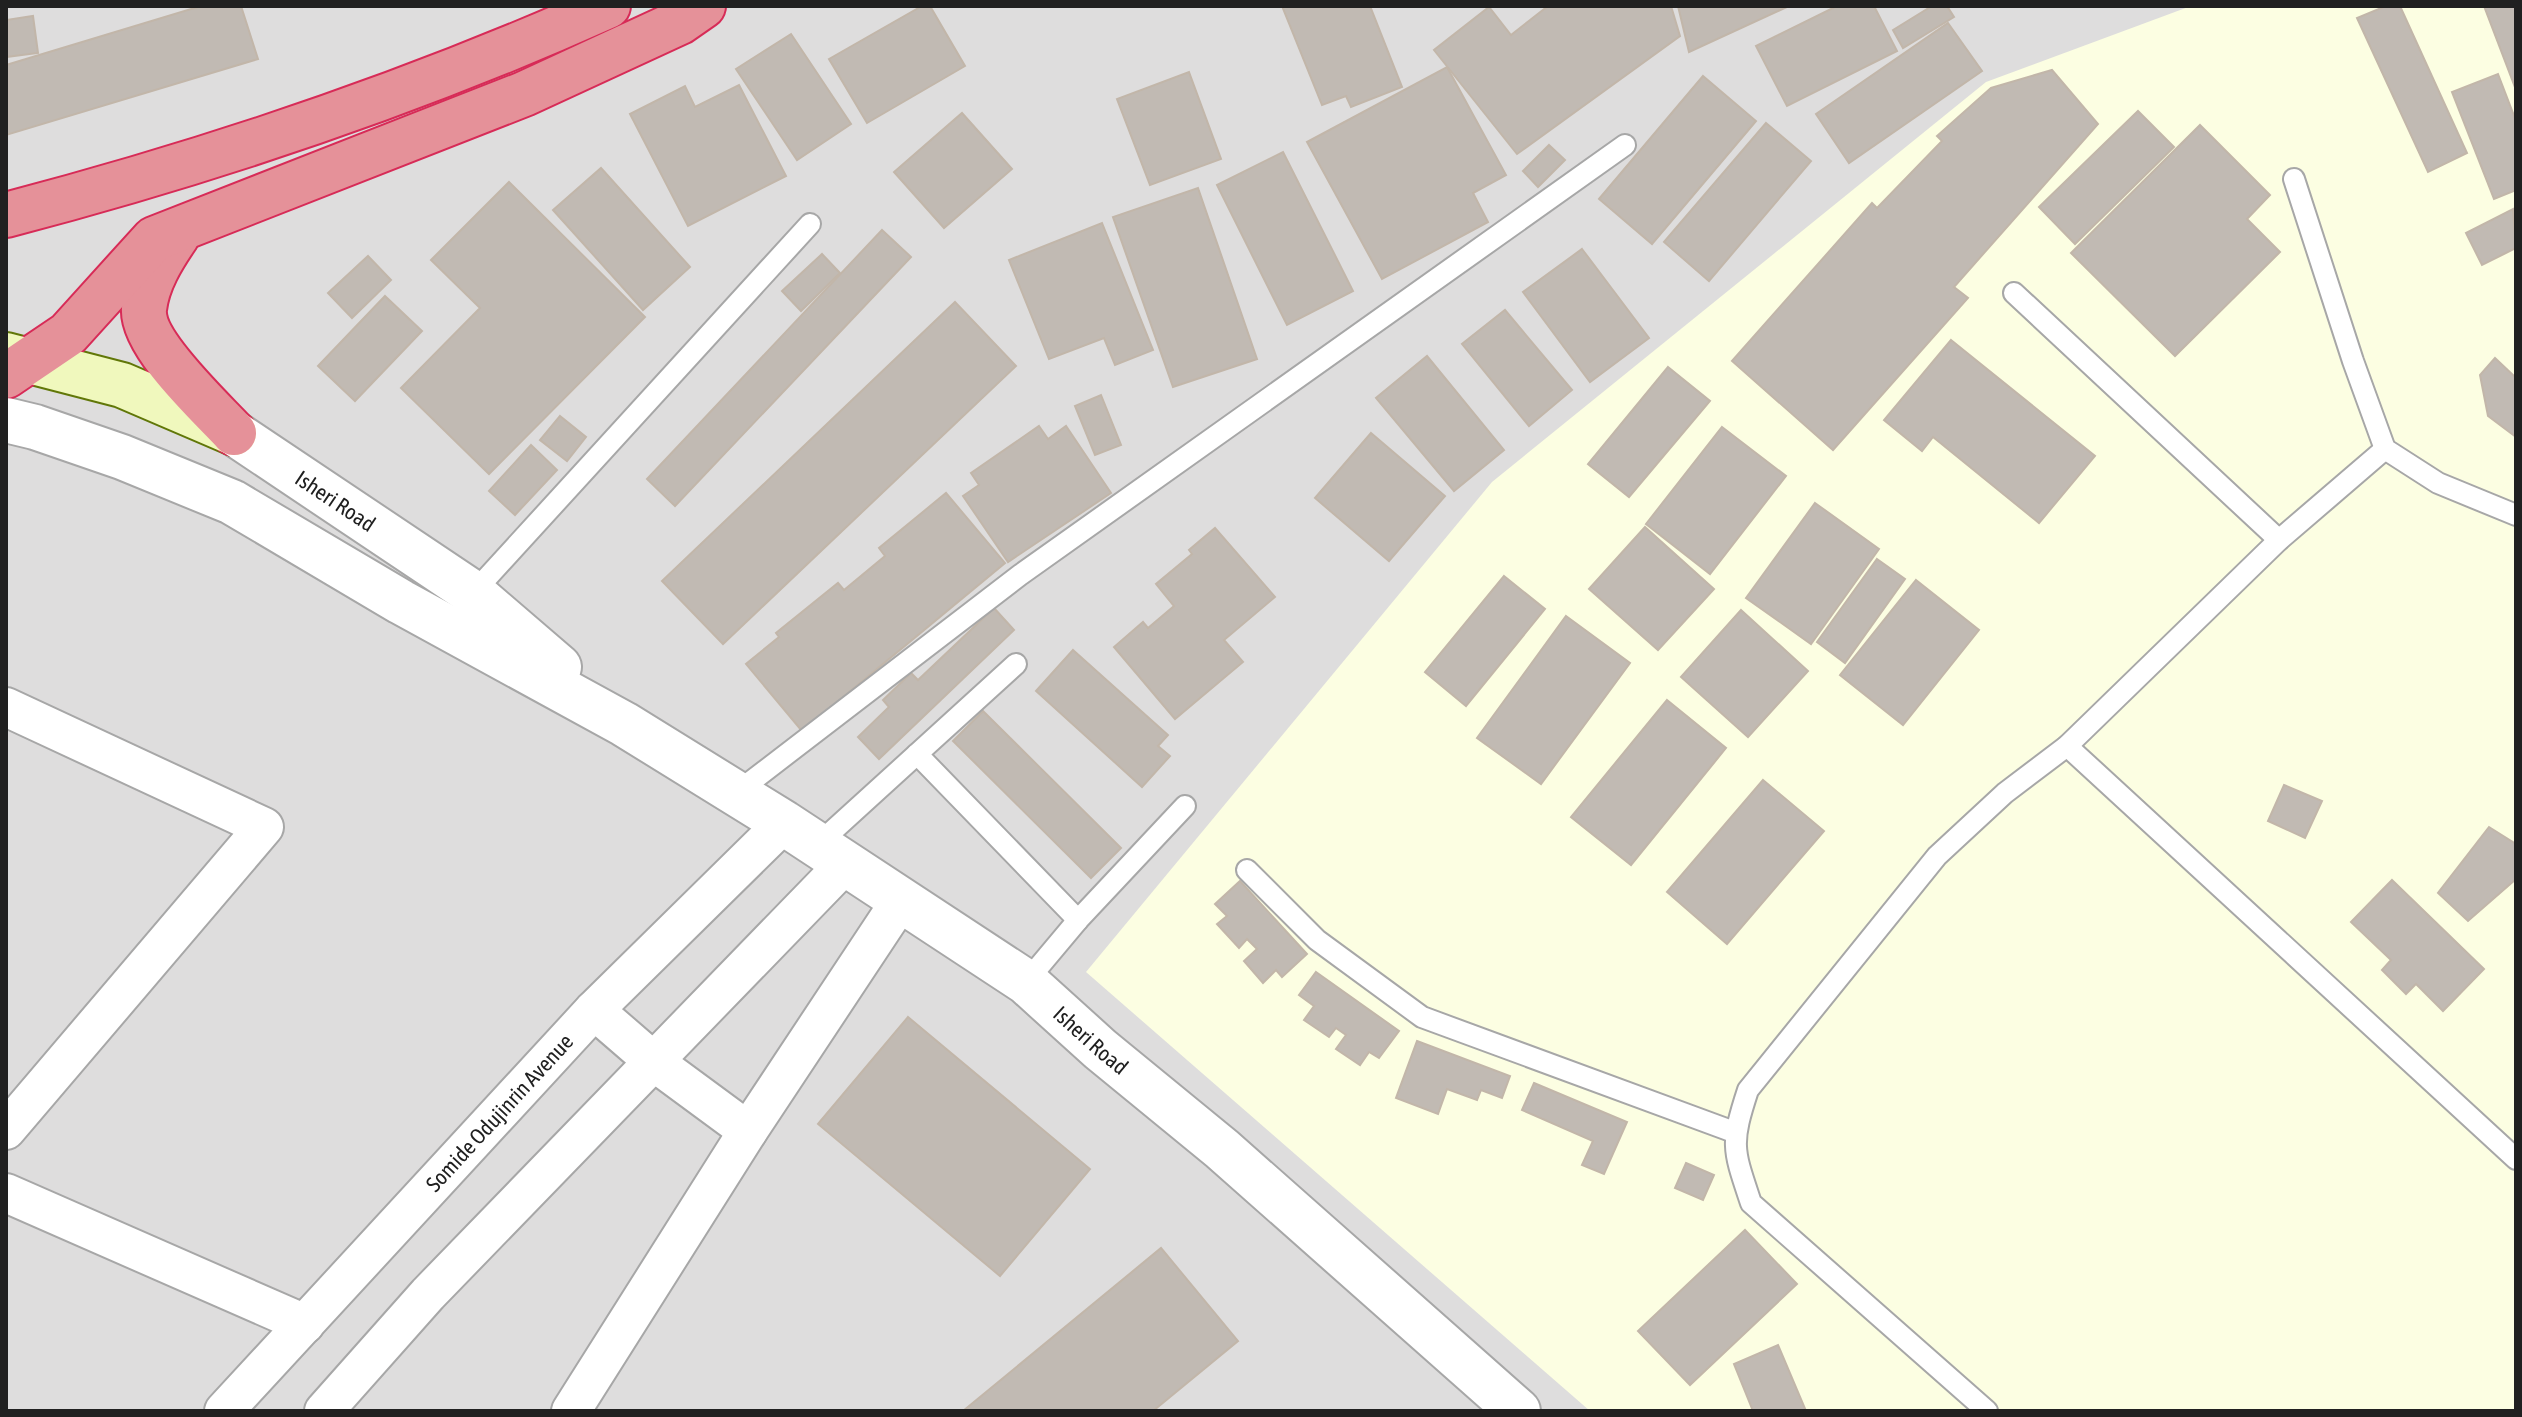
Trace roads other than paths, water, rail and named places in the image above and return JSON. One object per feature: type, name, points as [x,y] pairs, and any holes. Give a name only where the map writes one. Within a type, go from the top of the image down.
[{"type":"highway","points":[[6,215],[146,179],[358,107],[500,54],[608,6]]},
{"type":"highway","points":[[14,364],[68,334],[154,239],[524,94],[680,22],[703,6]]},
{"type":"highway","points":[[183,227],[156,268],[143,312],[163,357],[234,433]]},
{"type":"main road","name":"Isheri Road","points":[[14,364],[122,385],[234,433]]},
{"type":"street","name":"Isheri Road","points":[[6,420],[122,457],[232,502],[401,602],[624,724],[816,844],[1026,982],[1100,1049],[1222,1149],[1518,1411]]},
{"type":"street","name":"Isheri Road","points":[[234,433],[473,593],[624,724]]},
{"type":"street","points":[[6,707],[264,827],[6,1130]]},
{"type":"street","points":[[324,1411],[428,1294],[653,1061],[816,844]]},
{"type":"street","name":"Somide Odujinrin Avenue","points":[[224,1411],[594,1010],[816,844]]},
{"type":"street","points":[[571,1411],[748,1131],[901,900]]},
{"type":"street","points":[[594,1010],[653,1061],[748,1131]]},
{"type":"street","points":[[6,1193],[305,1324]]},
{"type":"lane","points":[[736,793],[1020,575],[1625,145]]},
{"type":"lane","points":[[2294,179],[2385,449],[2438,483],[2516,515]]},
{"type":"lane","points":[[473,593],[810,224]]},
{"type":"lane","points":[[2014,293],[2279,540]]},
{"type":"lane","points":[[1987,1411],[1751,1203],[1736,1157],[1734,1132],[1748,1090],[1937,856],[2005,793],[2067,746],[2279,540],[2385,449]]},
{"type":"lane","points":[[816,844],[1016,664]]},
{"type":"lane","points":[[2067,746],[2516,1159]]},
{"type":"lane","points":[[917,754],[1078,920]]},
{"type":"lane","points":[[1026,982],[1078,920],[1185,806]]},
{"type":"lane","points":[[1247,870],[1317,940],[1422,1017],[1734,1132]]}]
